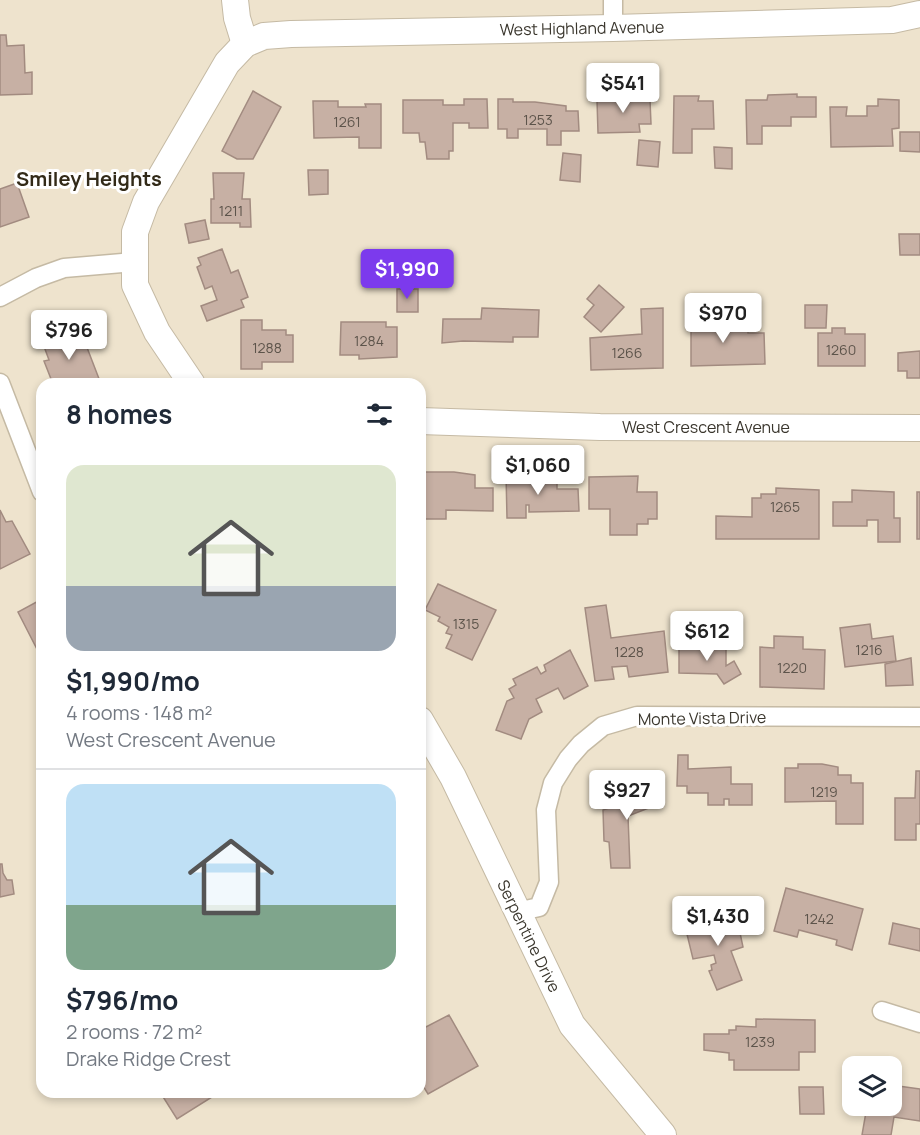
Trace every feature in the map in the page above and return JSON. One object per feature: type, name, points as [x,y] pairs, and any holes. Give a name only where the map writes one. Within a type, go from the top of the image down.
[{"type":"street","points":[[188,378],[157,332],[135,285],[135,232],[146,202],[227,63],[245,44],[237,18],[235,0]]},
{"type":"street","points":[[613,0],[614,28]]},
{"type":"street","name":"West Highland Avenue","points":[[245,44],[264,36],[291,34],[892,20],[920,14]]},
{"type":"street","points":[[0,297],[36,278],[64,268],[134,262]]},
{"type":"street","points":[[0,383],[36,476]]},
{"type":"street","name":"West Crescent Avenue","points":[[426,421],[600,427],[920,428]]},
{"type":"street","name":"Monte Vista Drive","points":[[517,912],[538,907],[549,882],[546,810],[554,783],[568,759],[581,744],[603,726],[638,716],[920,717]]},
{"type":"street","name":"Serpentine Drive","points":[[426,730],[453,777],[572,1025],[663,1135]]},
{"type":"street","points":[[882,1011],[920,1023]]},
{"type":"building","points":[[0,35],[6,35],[7,46],[24,45],[25,73],[32,72],[32,94],[0,95]]},
{"type":"building","points":[[253,91],[281,107],[253,159],[237,159],[222,151]]},
{"type":"building","points":[[797,94],[797,97],[816,97],[816,117],[791,117],[791,126],[762,126],[762,144],[747,144],[746,100],[767,100],[768,95]]},
{"type":"building","points":[[609,96],[638,96],[638,100],[650,100],[651,124],[639,124],[640,132],[598,133],[597,100],[609,100]]},
{"type":"building","points":[[674,96],[699,96],[698,101],[713,101],[714,129],[692,129],[692,153],[673,153]]},
{"type":"building","points":[[464,99],[487,99],[488,128],[469,128],[469,123],[453,123],[453,151],[449,151],[449,159],[427,159],[425,142],[420,142],[419,133],[403,133],[403,100],[443,100],[443,105],[464,105]]},
{"type":"building","points":[[498,99],[566,106],[566,111],[578,111],[579,131],[561,131],[561,145],[547,145],[547,129],[518,129],[518,138],[507,138],[507,129],[498,129]]},
{"type":"building","points":[[878,99],[899,100],[899,128],[892,129],[893,146],[831,147],[830,107],[847,107],[846,116],[867,116],[867,106],[878,106]]},
{"type":"building","points":[[313,101],[338,101],[338,107],[366,107],[365,104],[381,104],[381,148],[359,148],[359,137],[314,138]]},
{"type":"building","points":[[900,132],[920,132],[920,152],[900,151]]},
{"type":"building","points":[[639,140],[660,142],[658,167],[637,165]]},
{"type":"building","points":[[714,147],[732,148],[732,169],[715,168]]},
{"type":"building","points":[[563,153],[581,155],[580,182],[560,180]]},
{"type":"building","points":[[308,170],[328,170],[328,194],[309,195]]},
{"type":"building","points":[[213,173],[244,173],[242,199],[250,199],[251,227],[240,227],[240,223],[211,223],[211,199],[214,199]]},
{"type":"building","points":[[17,183],[29,217],[0,227],[0,189]]},
{"type":"building","points":[[205,220],[209,239],[189,243],[185,224]]},
{"type":"building","points":[[899,234],[920,234],[920,255],[900,255]]},
{"type":"building","points":[[222,249],[231,273],[238,270],[248,297],[241,300],[244,307],[207,321],[201,306],[217,300],[212,286],[205,289],[197,267],[201,265],[198,258]]},
{"type":"building","points":[[599,285],[624,307],[601,332],[584,317],[594,305],[587,299]]},
{"type":"building","points":[[397,289],[418,289],[418,312],[397,312]]},
{"type":"building","points":[[805,305],[827,305],[826,328],[805,328]]},
{"type":"building","points":[[482,308],[539,310],[538,337],[513,337],[513,342],[442,343],[443,319],[481,319]]},
{"type":"building","points":[[663,308],[663,368],[591,370],[590,338],[642,334],[641,309]]},
{"type":"building","points":[[711,308],[712,330],[748,330],[748,333],[764,333],[765,364],[691,366],[691,309]]},
{"type":"building","points":[[241,320],[262,320],[262,330],[286,330],[286,335],[293,335],[293,362],[262,362],[262,369],[241,369]]},
{"type":"building","points":[[341,322],[386,322],[386,327],[397,327],[397,357],[359,359],[359,355],[340,355]]},
{"type":"building","points":[[832,328],[845,328],[845,334],[865,334],[865,366],[818,366],[818,333],[832,333]]},
{"type":"building","points":[[71,330],[78,347],[86,345],[99,378],[51,378],[44,361],[49,360],[42,341]]},
{"type":"building","points":[[920,351],[920,378],[907,378],[907,371],[898,371],[898,353]]},
{"type":"building","points":[[426,472],[475,475],[475,488],[493,488],[493,511],[446,510],[446,519],[426,519]]},
{"type":"building","points":[[506,474],[539,474],[539,478],[557,478],[557,489],[578,489],[579,511],[529,512],[529,505],[526,505],[526,518],[507,518]]},
{"type":"building","points":[[638,476],[637,492],[657,492],[657,519],[648,519],[648,524],[637,524],[637,535],[610,535],[610,509],[589,509],[589,477]]},
{"type":"building","points":[[776,488],[819,490],[819,539],[716,539],[716,516],[752,517],[752,498],[761,498],[761,494],[776,494]]},
{"type":"building","points":[[852,490],[894,492],[894,518],[900,518],[900,542],[878,542],[878,520],[867,520],[867,526],[833,526],[833,502],[852,502]]},
{"type":"building","points":[[917,492],[920,492],[920,539],[917,539]]},
{"type":"building","points":[[0,510],[6,522],[12,521],[30,554],[0,569]]},
{"type":"building","points":[[438,584],[496,610],[472,660],[446,648],[452,635],[446,633],[449,627],[438,621],[440,617],[426,610]]},
{"type":"building","points":[[36,602],[36,647],[18,612]]},
{"type":"building","points":[[606,605],[611,638],[664,631],[668,672],[629,677],[627,666],[612,667],[614,679],[595,681],[585,608]]},
{"type":"building","points":[[870,624],[872,639],[893,636],[896,661],[845,667],[840,628]]},
{"type":"building","points":[[774,636],[803,637],[803,649],[825,650],[824,689],[760,687],[760,647],[774,648]]},
{"type":"building","points":[[679,645],[726,646],[726,666],[734,661],[741,674],[724,684],[717,674],[679,673]]},
{"type":"building","points":[[570,650],[588,686],[564,699],[558,688],[536,699],[542,712],[529,719],[521,739],[496,730],[507,701],[514,698],[509,689],[516,685],[513,679],[537,667],[541,674],[546,671],[544,665]]},
{"type":"building","points":[[911,658],[913,685],[886,686],[885,664]]},
{"type":"building","points":[[678,755],[688,755],[688,769],[731,767],[731,784],[752,784],[752,805],[729,805],[729,799],[724,799],[724,805],[708,805],[708,793],[687,793],[687,786],[677,786]]},
{"type":"building","points":[[798,764],[838,767],[838,775],[851,775],[851,783],[863,783],[863,824],[836,824],[836,801],[785,802],[785,768],[798,768]]},
{"type":"building","points":[[916,771],[920,771],[920,824],[916,824],[916,840],[895,840],[895,798],[915,798]]},
{"type":"building","points":[[656,779],[664,802],[628,816],[630,868],[611,868],[609,842],[604,841],[603,810],[615,806],[630,795],[628,790]]},
{"type":"building","points":[[0,864],[2,864],[7,880],[12,880],[14,894],[0,897]]},
{"type":"building","points":[[786,888],[863,909],[852,950],[836,945],[837,940],[799,930],[797,937],[774,931]]},
{"type":"building","points":[[736,914],[743,947],[731,951],[742,980],[717,990],[709,971],[712,970],[711,965],[716,963],[714,955],[693,959],[685,926]]},
{"type":"building","points":[[893,923],[920,929],[920,951],[889,944]]},
{"type":"building","points":[[449,1015],[478,1066],[428,1094],[426,1091],[426,1027]]},
{"type":"building","points":[[756,1019],[815,1020],[815,1052],[799,1052],[799,1070],[734,1070],[734,1060],[729,1060],[729,1053],[704,1050],[704,1034],[729,1034],[729,1030],[736,1030],[736,1026],[756,1027]]},
{"type":"building","points":[[799,1087],[823,1087],[824,1114],[800,1114]]},
{"type":"building","points":[[902,1087],[920,1089],[920,1121],[894,1117],[891,1135],[862,1135],[865,1116],[902,1116]]},
{"type":"building","points":[[164,1098],[210,1098],[177,1119]]},
{"type":"district","name":"Smiley Heights","points":[[89,179]]}]
